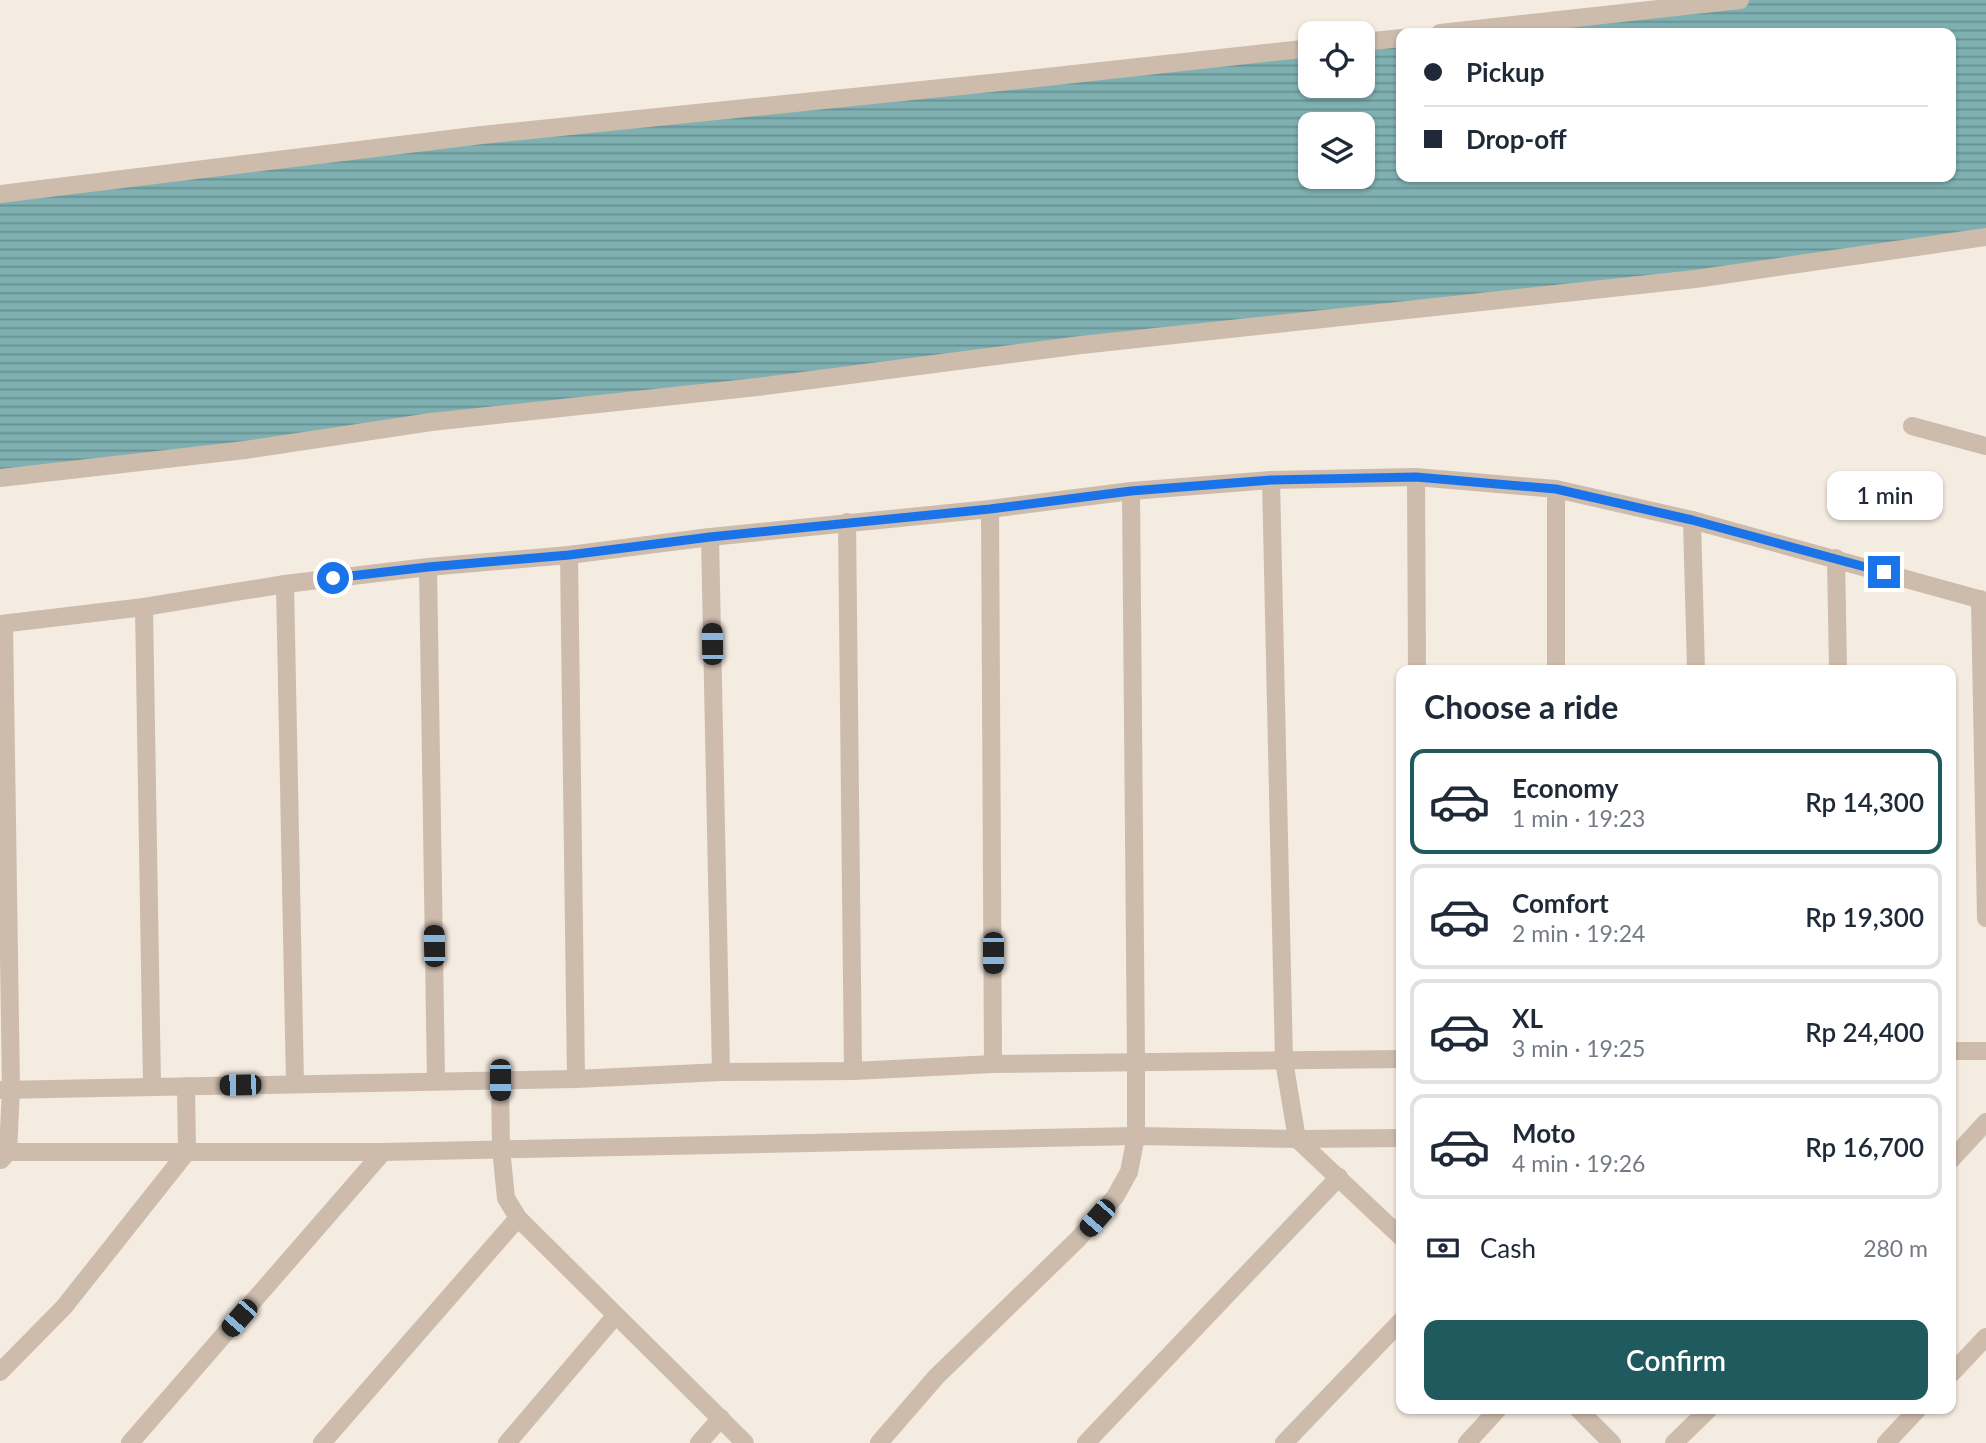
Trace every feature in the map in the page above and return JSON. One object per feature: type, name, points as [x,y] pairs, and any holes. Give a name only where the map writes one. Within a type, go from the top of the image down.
[{"type":"street","points":[[1485,28],[1740,0]]},
{"type":"street","points":[[1375,40],[1396,38]]},
{"type":"street","points":[[0,194],[482,135],[1298,49]]},
{"type":"street","points":[[0,478],[246,450],[431,422],[757,387],[1081,345],[1695,279],[1986,237]]},
{"type":"street","points":[[1912,426],[1986,446]]},
{"type":"street","points":[[1416,477],[1417,665]]},
{"type":"street","points":[[1396,1138],[1136,1136],[383,1153],[3,1155],[5,1089],[2,624],[144,607],[285,584],[428,567],[569,555],[1131,491],[1271,480],[1416,477],[1556,489],[1692,520],[1983,600],[1986,918]]},
{"type":"street","points":[[1271,480],[1284,1061],[1297,1139],[1396,1232]]},
{"type":"street","points":[[1556,489],[1556,665]]},
{"type":"street","points":[[879,1443],[936,1377],[1078,1239],[1115,1197],[1129,1172],[1136,1136],[1131,491]]},
{"type":"street","points":[[990,509],[993,1065]]},
{"type":"street","points":[[1692,520],[1696,665]]},
{"type":"street","points":[[847,522],[853,1071]]},
{"type":"street","points":[[710,537],[720,1072]]},
{"type":"street","points":[[569,555],[576,1079]]},
{"type":"street","points":[[1836,558],[1838,665]]},
{"type":"street","points":[[428,567],[436,1081]]},
{"type":"street","points":[[285,584],[295,1084]]},
{"type":"street","points":[[144,607],[152,1086]]},
{"type":"street","points":[[1956,1051],[1986,1051]]},
{"type":"street","points":[[5,1089],[576,1079],[720,1072],[853,1071],[993,1065],[1396,1059]]},
{"type":"street","points":[[500,1080],[501,1149],[506,1198],[518,1218],[745,1443]]},
{"type":"street","points":[[0,1373],[64,1307],[187,1153],[186,1086]]},
{"type":"street","points":[[1956,1155],[1986,1122]]},
{"type":"street","points":[[130,1443],[383,1153]]},
{"type":"street","points":[[1086,1443],[1339,1177]]},
{"type":"street","points":[[322,1443],[518,1218]]},
{"type":"street","points":[[507,1443],[616,1315]]},
{"type":"street","points":[[1284,1443],[1396,1326]]},
{"type":"street","points":[[1956,1369],[1986,1337]]},
{"type":"street","points":[[1467,1443],[1493,1414]]},
{"type":"street","points":[[1583,1414],[1612,1443]]},
{"type":"street","points":[[1674,1443],[1704,1414]]},
{"type":"street","points":[[1886,1443],[1913,1414]]},
{"type":"street","points":[[699,1443],[720,1418]]},
{"type":"water","points":[[1740,0],[1986,0],[1986,237],[0,476],[0,194],[1298,49],[1298,98],[1375,98],[1375,41],[1396,39],[1396,182],[1956,182],[1956,28],[1485,28]]},
{"type":"route","points":[[333,578],[569,555],[1131,491],[1271,480],[1416,477],[1556,489],[1692,520],[1884,572]]}]
